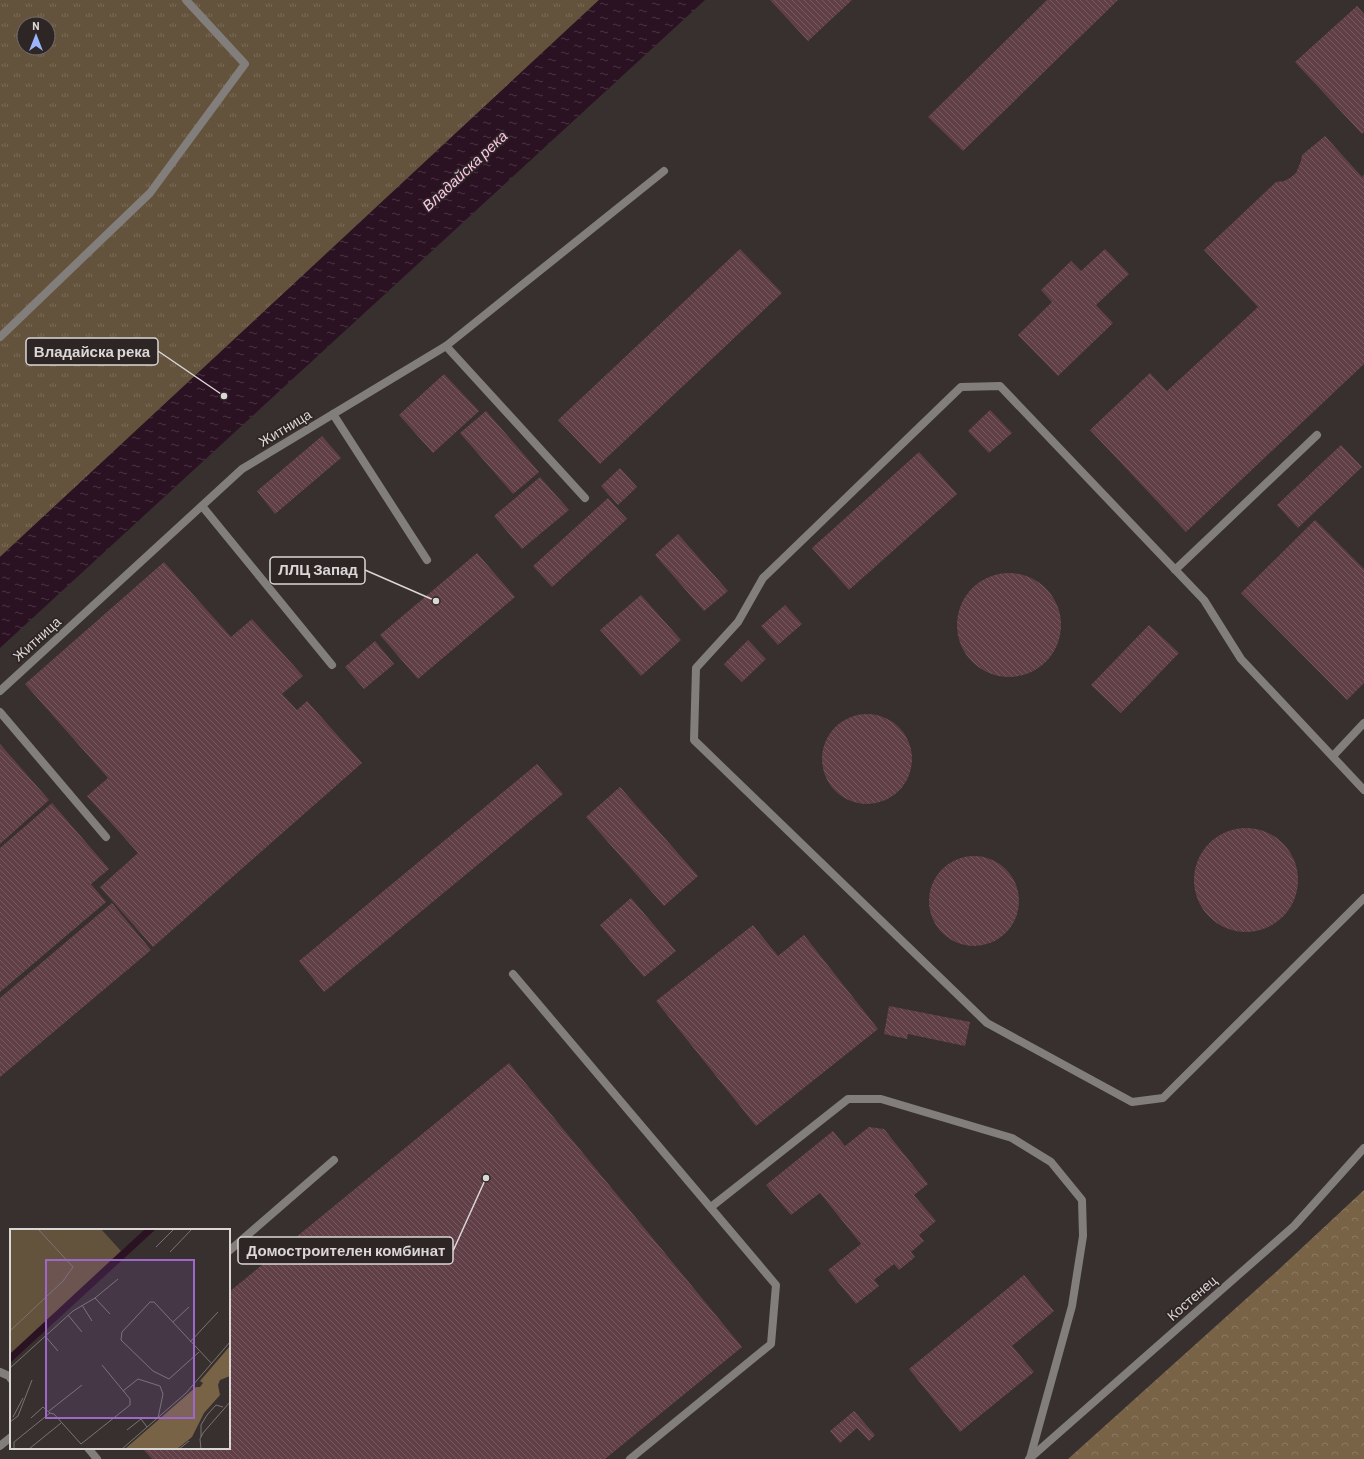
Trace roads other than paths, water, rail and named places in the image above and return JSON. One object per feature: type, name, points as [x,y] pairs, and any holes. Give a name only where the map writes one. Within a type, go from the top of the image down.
[{"type":"street","points":[[0,337],[150,193],[245,64],[186,0]]},
{"type":"street","name":"Житница","points":[[0,691],[242,469],[446,346],[664,171]]},
{"type":"street","points":[[446,346],[585,498]]},
{"type":"street","points":[[1364,790],[1241,658],[1204,600],[1000,386],[961,387],[763,578],[738,622],[696,668],[694,740],[987,1023],[1132,1102],[1163,1098],[1364,898]]},
{"type":"street","points":[[333,414],[427,560]]},
{"type":"street","points":[[1175,570],[1317,435]]},
{"type":"street","points":[[202,506],[332,665]]},
{"type":"street","points":[[0,712],[106,837]]},
{"type":"street","points":[[1333,756],[1364,723]]},
{"type":"street","points":[[513,974],[776,1285],[771,1344],[630,1459]]},
{"type":"street","points":[[710,1207],[848,1099],[881,1099],[1012,1138],[1051,1162],[1082,1200],[1083,1236],[1072,1306],[1029,1459]]},
{"type":"street","name":"Костенец","points":[[1029,1459],[1294,1226],[1364,1148]]},
{"type":"street","points":[[230,1250],[334,1160]]},
{"type":"street","points":[[0,1372],[10,1378]]},
{"type":"street","points":[[0,1446],[10,1438]]},
{"type":"street","points":[[89,1449],[97,1459]]},
{"type":"water","points":[[599,0],[705,0],[0,648],[0,557]]},
{"type":"place","name":"Владайска река","points":[[224,396]]},
{"type":"place","name":"ЛЛЦ Запад","points":[[436,601]]},
{"type":"place","name":"Домостроителен комбинат","points":[[486,1178]]}]
